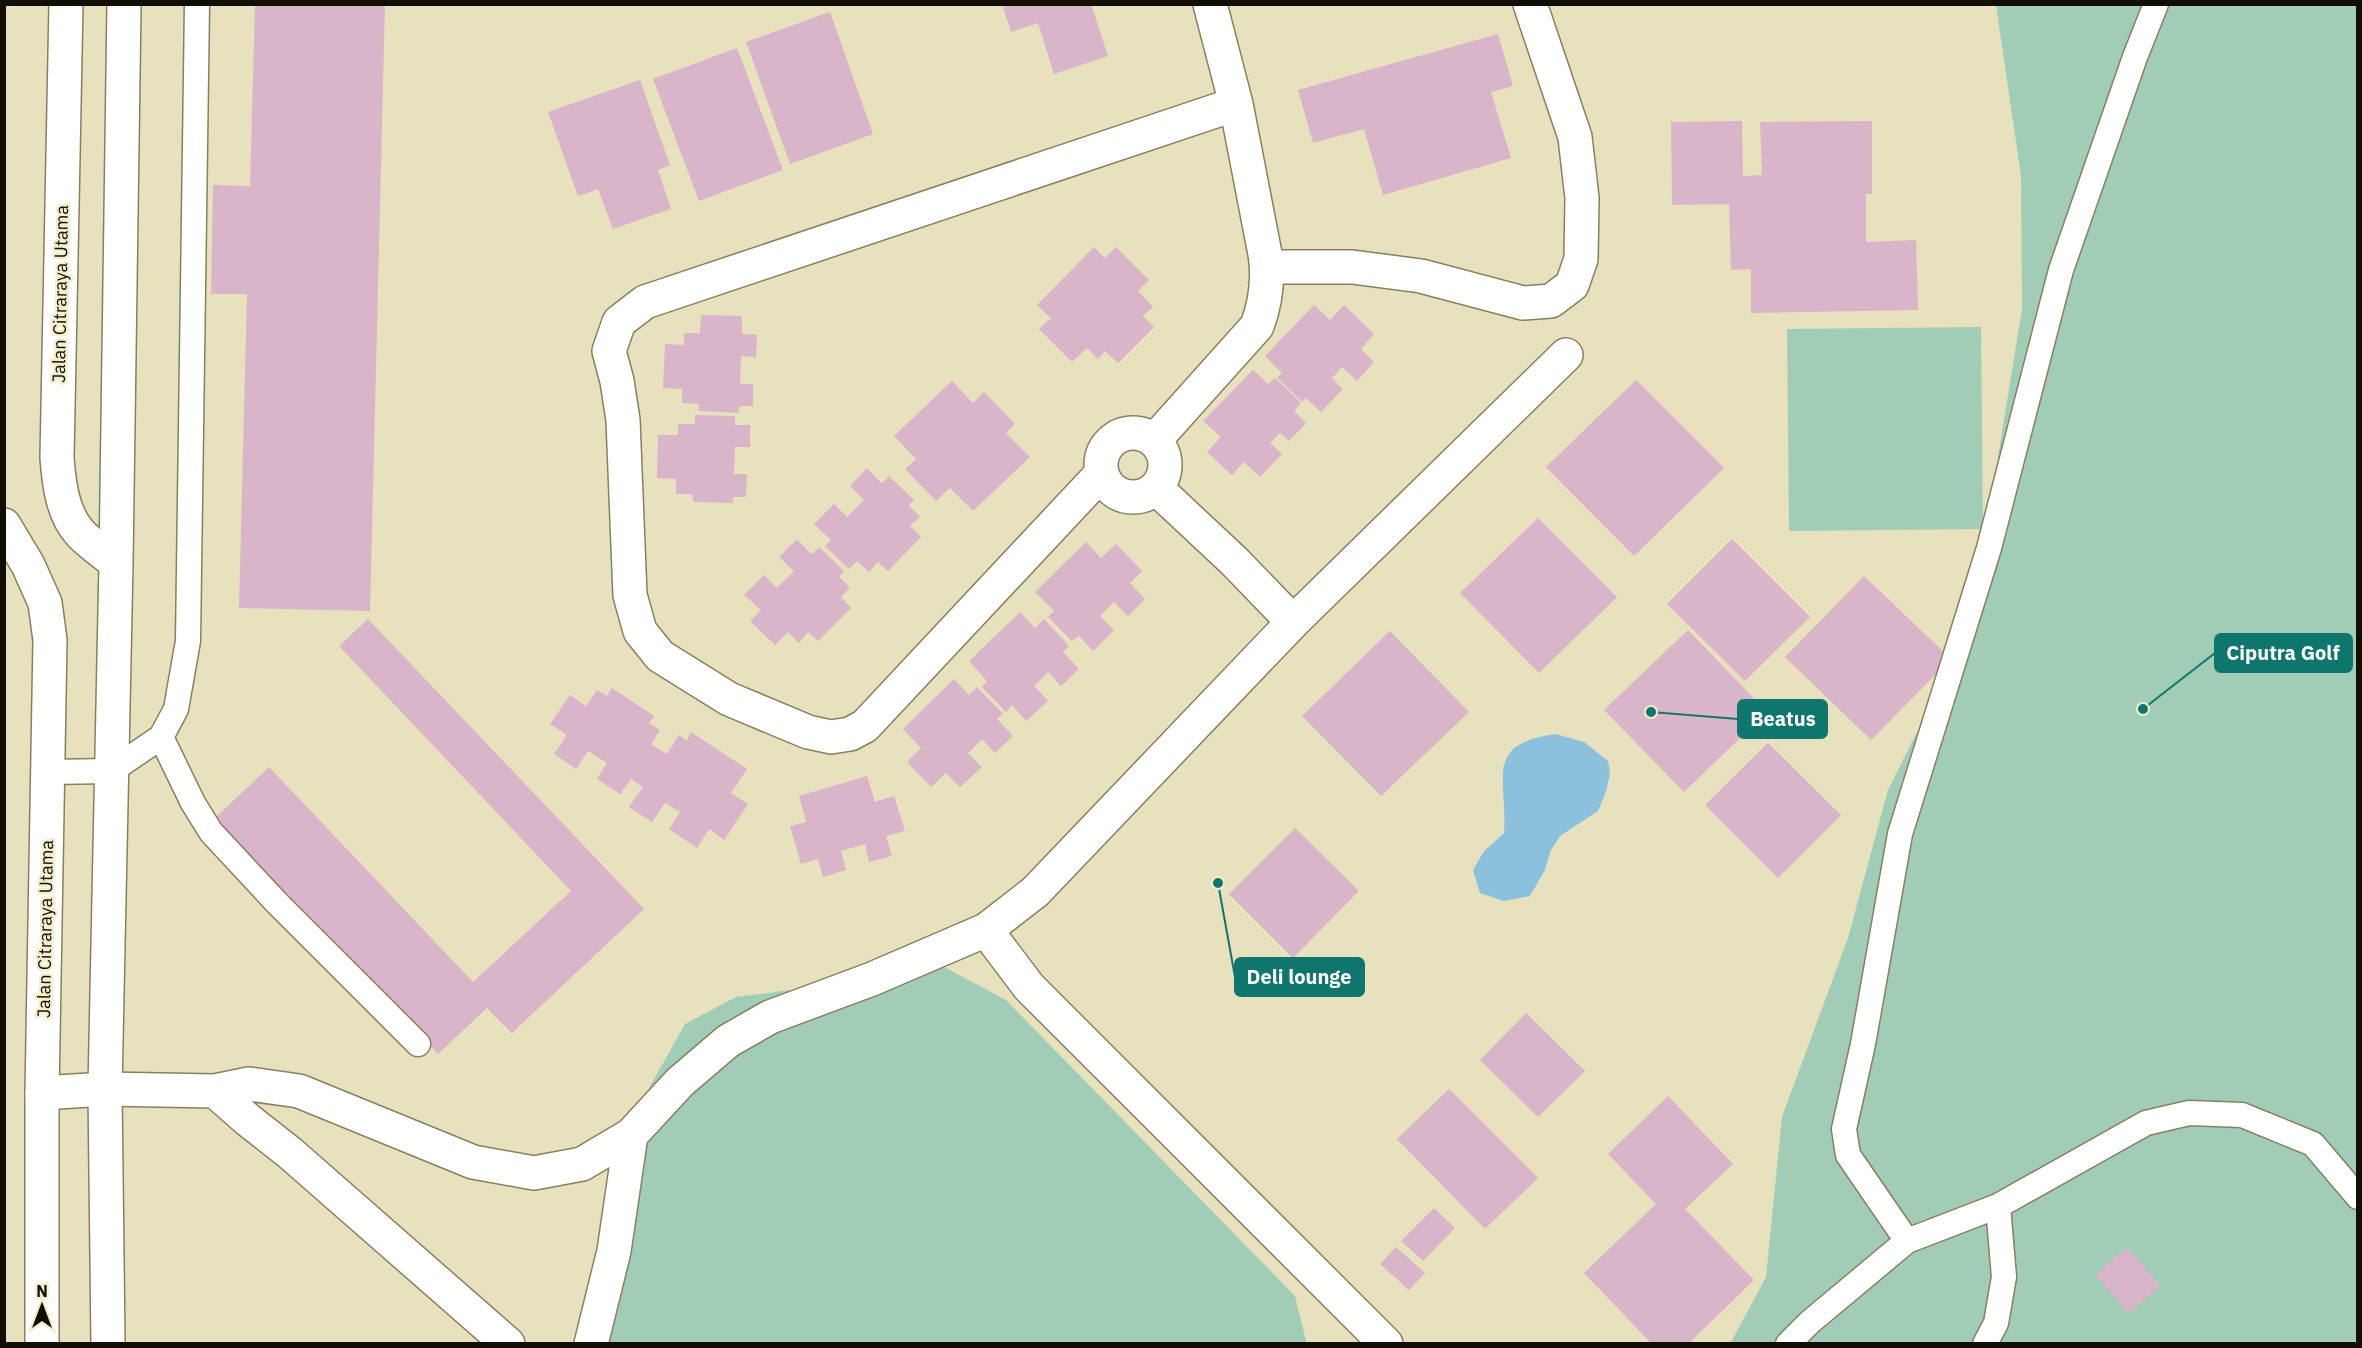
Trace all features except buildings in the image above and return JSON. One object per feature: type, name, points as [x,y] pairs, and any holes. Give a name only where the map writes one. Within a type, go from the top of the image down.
[{"type":"street","name":"Jalan Citraraya Utama","points":[[66,4],[57,446],[59,486],[66,509],[78,532],[116,563]]},
{"type":"street","points":[[108,1344],[105,1089],[124,4]]},
{"type":"street","points":[[1154,441],[1257,326],[1266,302],[1267,267],[1236,104],[1210,4]]},
{"type":"street","points":[[1267,267],[1352,267],[1421,276],[1523,303],[1551,301],[1572,285],[1581,259],[1582,198],[1575,137],[1530,4]]},
{"type":"street","points":[[1102,473],[865,726],[850,734],[831,737],[808,732],[729,699],[660,656],[640,631],[630,595],[622,420],[617,381],[609,351],[619,322],[645,302],[1236,104]]},
{"type":"street","points":[[42,1093],[105,1089],[215,1091],[249,1084],[299,1091],[473,1162],[534,1173],[582,1164],[631,1135],[680,1082],[728,1041],[770,1017],[872,979],[986,930],[1035,892],[1293,622],[1566,355]]},
{"type":"street","points":[[1130,433],[1143,435],[1154,441],[1162,451],[1165,464],[1164,477],[1156,488],[1145,495],[1125,496],[1107,486],[1102,473],[1103,453],[1109,444],[1130,433]]},
{"type":"street","points":[[1156,488],[1234,561],[1293,622]]},
{"type":"street","name":"Jalan Citraraya Utama","points":[[4,525],[28,565],[45,603],[50,640],[42,1093],[42,1344]]},
{"type":"street","points":[[986,930],[1029,987],[1386,1344]]},
{"type":"street","points":[[215,1091],[290,1153],[508,1344]]},
{"type":"street","points":[[591,1344],[614,1251],[631,1135]]},
{"type":"lane","points":[[48,772],[111,771],[161,737],[176,709],[188,641],[197,4]]},
{"type":"lane","points":[[1908,1241],[1848,1155],[1844,1129],[1863,1044],[1900,834],[1989,548],[2061,270],[2156,4]]},
{"type":"lane","points":[[161,737],[193,803],[211,832],[277,903],[418,1044]]},
{"type":"lane","points":[[1788,1344],[1810,1322],[1908,1241],[1998,1206],[2146,1123],[2189,1113],[2242,1115],[2313,1144],[2358,1197]]},
{"type":"lane","points":[[1985,1344],[1996,1323],[2004,1277],[1998,1206]]},
{"type":"green space","points":[[1996,5],[2357,5],[2357,1343],[1730,1344],[1766,1277],[1782,1117],[1848,938],[1888,790],[1953,660],[1985,536],[2022,309],[2021,176]]},
{"type":"green space","points":[[1981,327],[1983,529],[1789,531],[1787,329]]},
{"type":"green space","points":[[931,960],[1006,1000],[1295,1296],[1306,1341],[1304,1344],[606,1344],[629,1124],[685,1024],[736,997],[845,983]]},
{"type":"water","points":[[1556,734],[1584,742],[1608,761],[1610,773],[1606,792],[1598,811],[1560,836],[1530,896],[1504,901],[1480,893],[1473,870],[1484,851],[1504,833],[1503,781],[1508,755],[1517,746],[1533,739]]},
{"type":"place","name":"Ciputra Golf","points":[[2143,709]]},
{"type":"place","name":"Beatus","points":[[1651,712]]},
{"type":"place","name":"Deli lounge","points":[[1218,883]]}]
